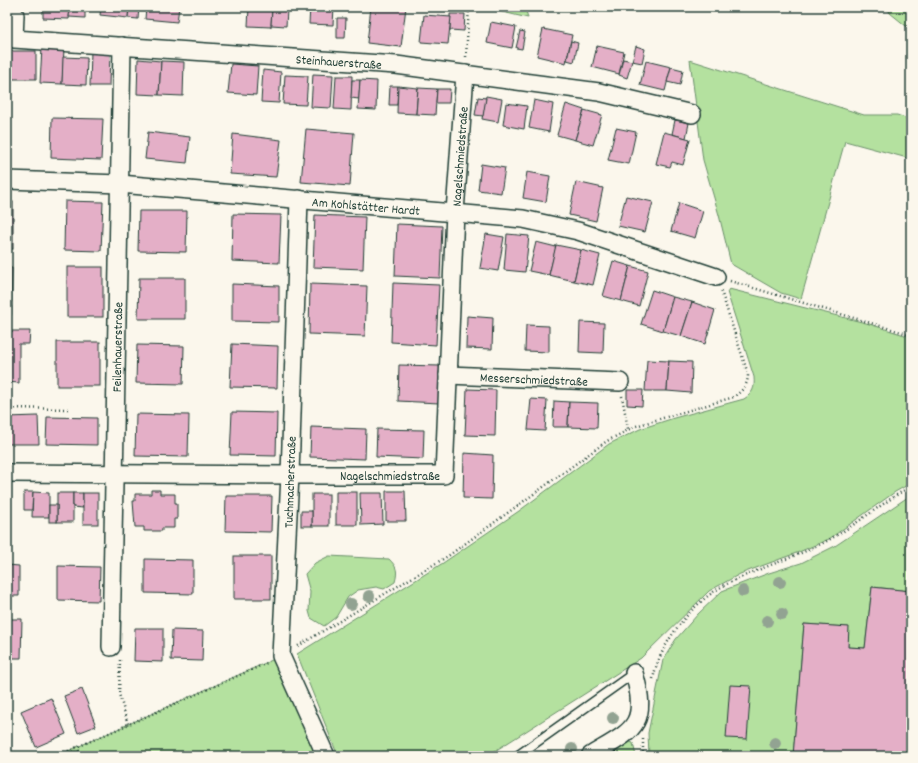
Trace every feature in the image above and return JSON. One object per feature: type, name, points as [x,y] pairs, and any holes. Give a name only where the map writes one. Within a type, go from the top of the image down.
[{"type":"street","name":"Steinhauerstraße","points":[[10,7],[15,15],[14,39],[396,65],[599,92],[692,114]]},
{"type":"street","name":"Feilenhauerstraße","points":[[111,647],[116,473],[122,46]]},
{"type":"street","name":"Nagelschmiedstraße","points":[[7,472],[444,475],[455,212],[465,74]]},
{"type":"street","name":"Am Kohlstätter Hardt","points":[[7,180],[120,184],[523,219],[578,231],[716,277]]},
{"type":"street","name":"Tuchmacherstraße","points":[[299,199],[290,475],[281,656],[326,756]]},
{"type":"street","name":"Messerschmiedstraße","points":[[448,375],[620,382]]},
{"type":"street","points":[[590,756],[627,733],[638,720],[640,691],[634,673]]},
{"type":"lane","points":[[517,756],[634,673]]},
{"type":"path","points":[[465,74],[469,7]]},
{"type":"path","points":[[716,277],[911,334]]},
{"type":"path","points":[[57,756],[281,656],[448,556],[607,441],[628,429],[734,397],[743,390],[748,381],[748,374],[716,277]]},
{"type":"path","points":[[620,382],[628,429]]},
{"type":"path","points":[[7,408],[68,409]]},
{"type":"path","points":[[652,683],[655,668],[666,642],[685,618],[708,596],[724,586],[818,545],[911,486]]},
{"type":"path","points":[[111,647],[120,657],[119,694],[128,724]]},
{"type":"path","points":[[643,735],[643,756]]},
{"type":"path","points":[[76,747],[83,756]]},
{"type":"green space","points":[[481,7],[525,7],[528,18]]},
{"type":"green space","points":[[887,7],[911,7],[911,30],[890,13]]},
{"type":"green space","points":[[690,60],[864,115],[897,115],[911,120],[911,159],[845,141],[801,299],[781,293],[731,264],[703,160]]},
{"type":"green space","points":[[729,289],[866,323],[911,337],[911,483],[895,492],[829,539],[740,574],[709,591],[641,658],[487,756],[338,756],[297,654],[443,563],[519,511],[609,444],[640,429],[747,397],[753,390],[754,377],[727,292]]},
{"type":"green space","points":[[911,495],[911,591],[872,587],[865,648],[848,647],[848,627],[804,624],[793,756],[649,756],[648,733],[663,660],[676,639],[698,614],[722,591],[769,573],[801,563],[835,546]]},
{"type":"green space","points":[[329,556],[389,559],[394,564],[396,569],[395,582],[384,589],[376,587],[358,590],[348,597],[336,617],[324,626],[311,618],[309,611],[310,592],[305,574],[315,563]]},
{"type":"green space","points":[[281,656],[326,756],[57,756]]},
{"type":"green space","points":[[628,741],[633,743],[636,756],[610,756]]},
{"type":"building","points":[[43,7],[70,7],[69,19],[43,18]]},
{"type":"building","points":[[70,7],[85,7],[85,18],[69,17]]},
{"type":"building","points":[[101,7],[129,7],[128,18],[100,15]]},
{"type":"building","points":[[129,7],[139,7],[138,19],[128,18]]},
{"type":"building","points":[[146,7],[179,7],[177,22],[145,19]]},
{"type":"building","points":[[249,7],[272,7],[271,27],[248,26]]},
{"type":"building","points":[[310,7],[334,7],[333,25],[309,24]]},
{"type":"building","points":[[371,7],[406,7],[401,47],[367,43]]},
{"type":"building","points":[[272,9],[287,10],[286,26],[271,25]]},
{"type":"building","points":[[450,14],[465,14],[464,31],[450,30]]},
{"type":"building","points":[[424,15],[451,17],[448,44],[421,42]]},
{"type":"building","points":[[337,18],[346,18],[345,38],[337,38]]},
{"type":"building","points":[[491,22],[516,27],[512,48],[487,43]]},
{"type":"building","points":[[543,29],[572,35],[566,63],[537,56]]},
{"type":"building","points":[[520,31],[525,32],[522,49],[516,48]]},
{"type":"building","points":[[571,41],[578,43],[574,62],[567,60]]},
{"type":"building","points":[[597,46],[624,52],[619,74],[592,67]]},
{"type":"building","points":[[636,46],[645,49],[642,63],[632,61]]},
{"type":"building","points":[[42,48],[64,49],[62,84],[40,83]]},
{"type":"building","points":[[7,51],[36,51],[36,79],[7,79]]},
{"type":"building","points":[[91,51],[110,51],[109,86],[90,86]]},
{"type":"building","points":[[63,57],[87,58],[86,85],[62,84]]},
{"type":"building","points":[[138,59],[161,61],[159,95],[137,94]]},
{"type":"building","points":[[623,59],[632,61],[627,78],[619,75]]},
{"type":"building","points":[[161,61],[184,62],[183,96],[159,95]]},
{"type":"building","points":[[646,61],[671,67],[665,91],[640,85]]},
{"type":"building","points":[[231,64],[258,66],[256,95],[228,93]]},
{"type":"building","points":[[671,67],[683,70],[680,85],[667,82]]},
{"type":"building","points":[[263,70],[281,72],[279,103],[261,102]]},
{"type":"building","points":[[313,74],[333,75],[331,108],[311,107]]},
{"type":"building","points":[[285,75],[308,76],[306,105],[283,104]]},
{"type":"building","points":[[336,76],[352,76],[351,110],[334,109]]},
{"type":"building","points":[[352,80],[360,80],[359,99],[351,98]]},
{"type":"building","points":[[360,80],[377,81],[376,110],[358,109]]},
{"type":"building","points":[[390,86],[398,86],[397,105],[389,105]]},
{"type":"building","points":[[398,86],[418,88],[416,114],[397,113]]},
{"type":"building","points":[[418,88],[437,89],[435,115],[416,114]]},
{"type":"building","points":[[437,89],[450,89],[449,103],[436,103]]},
{"type":"building","points":[[486,96],[502,99],[498,122],[482,119]]},
{"type":"building","points":[[478,97],[486,98],[483,116],[475,115]]},
{"type":"building","points":[[534,100],[553,104],[549,132],[529,128]]},
{"type":"building","points":[[506,103],[527,106],[524,129],[503,125]]},
{"type":"building","points":[[566,104],[584,110],[575,140],[557,135]]},
{"type":"building","points":[[584,110],[602,115],[593,145],[575,140]]},
{"type":"building","points":[[52,118],[103,119],[101,160],[51,158]]},
{"type":"building","points":[[675,120],[689,123],[686,138],[672,134]]},
{"type":"building","points":[[616,128],[636,132],[629,164],[608,160]]},
{"type":"building","points":[[306,129],[354,133],[350,186],[301,182]]},
{"type":"building","points":[[148,132],[190,137],[187,163],[145,159]]},
{"type":"building","points":[[664,132],[690,139],[683,165],[672,162],[670,167],[656,164]]},
{"type":"building","points":[[233,134],[281,140],[276,177],[230,174]]},
{"type":"building","points":[[481,164],[505,168],[501,193],[478,190]]},
{"type":"building","points":[[527,172],[550,176],[546,202],[523,198]]},
{"type":"building","points":[[576,182],[603,188],[596,221],[569,215]]},
{"type":"building","points":[[626,196],[653,202],[645,232],[618,226]]},
{"type":"building","points":[[65,201],[103,202],[101,251],[64,250]]},
{"type":"building","points":[[7,202],[13,202],[13,249],[7,249]]},
{"type":"building","points":[[679,203],[703,211],[695,238],[671,231]]},
{"type":"building","points":[[139,211],[187,211],[186,252],[138,251]]},
{"type":"building","points":[[233,214],[281,215],[279,263],[232,261]]},
{"type":"building","points":[[315,215],[365,217],[363,269],[313,267]]},
{"type":"building","points":[[397,224],[442,226],[440,278],[395,276]]},
{"type":"building","points":[[486,234],[504,237],[498,271],[480,268]]},
{"type":"building","points":[[507,234],[529,236],[525,272],[504,270]]},
{"type":"building","points":[[536,242],[556,247],[549,275],[529,271]]},
{"type":"building","points":[[556,245],[581,250],[574,281],[549,275]]},
{"type":"building","points":[[581,250],[600,255],[593,285],[574,281]]},
{"type":"building","points":[[613,261],[630,266],[621,301],[603,296]]},
{"type":"building","points":[[630,266],[648,271],[639,306],[621,301]]},
{"type":"building","points":[[67,267],[103,267],[103,317],[67,317]]},
{"type":"building","points":[[7,268],[12,268],[11,315],[7,315]]},
{"type":"building","points":[[139,278],[185,278],[185,319],[138,319]]},
{"type":"building","points":[[393,283],[439,285],[436,345],[391,342]]},
{"type":"building","points":[[232,284],[279,286],[279,322],[232,321]]},
{"type":"building","points":[[310,284],[367,286],[365,336],[309,334]]},
{"type":"building","points":[[652,290],[673,297],[663,331],[641,324]]},
{"type":"building","points":[[673,297],[692,302],[681,336],[663,331]]},
{"type":"building","points":[[692,302],[715,310],[705,344],[681,336]]},
{"type":"building","points":[[467,316],[493,318],[492,349],[466,348]]},
{"type":"building","points":[[580,322],[604,323],[603,353],[579,352]]},
{"type":"building","points":[[526,325],[549,326],[549,352],[525,351]]},
{"type":"building","points":[[7,331],[30,331],[29,344],[19,344],[19,383],[7,382]]},
{"type":"building","points":[[57,342],[100,342],[100,386],[57,386]]},
{"type":"building","points":[[232,344],[278,346],[277,388],[230,387]]},
{"type":"building","points":[[137,345],[184,346],[183,384],[136,383]]},
{"type":"building","points":[[647,360],[669,361],[667,391],[645,391]]},
{"type":"building","points":[[669,361],[692,362],[691,393],[667,391]]},
{"type":"building","points":[[399,365],[440,366],[439,403],[398,401]]},
{"type":"building","points":[[467,389],[496,390],[495,436],[465,435]]},
{"type":"building","points":[[627,390],[643,390],[642,406],[627,405]]},
{"type":"building","points":[[531,399],[547,400],[545,431],[528,430]]},
{"type":"building","points":[[554,401],[569,402],[568,427],[553,427]]},
{"type":"building","points":[[569,402],[598,403],[597,428],[568,427]]},
{"type":"building","points":[[232,412],[277,413],[276,456],[230,455]]},
{"type":"building","points":[[136,414],[189,415],[188,457],[135,456]]},
{"type":"building","points":[[38,416],[39,444],[7,444],[7,417]]},
{"type":"building","points":[[47,417],[97,418],[97,445],[46,444]]},
{"type":"building","points":[[311,427],[366,429],[365,459],[310,457]]},
{"type":"building","points":[[377,429],[424,430],[423,459],[376,457]]},
{"type":"building","points":[[464,453],[493,455],[492,499],[463,498]]},
{"type":"building","points":[[151,490],[160,490],[160,494],[175,494],[175,503],[177,503],[177,519],[174,519],[174,528],[162,528],[162,531],[144,531],[144,527],[135,527],[133,501],[135,501],[135,494],[151,494]]},
{"type":"building","points":[[386,491],[405,491],[406,521],[386,521]]},
{"type":"building","points":[[24,492],[33,492],[32,510],[24,510]]},
{"type":"building","points":[[33,492],[49,493],[49,517],[32,517]]},
{"type":"building","points":[[336,492],[357,492],[357,525],[336,525]]},
{"type":"building","points":[[57,493],[73,493],[73,522],[57,522]]},
{"type":"building","points":[[73,493],[83,493],[83,508],[73,507]]},
{"type":"building","points":[[83,493],[98,493],[98,524],[83,524]]},
{"type":"building","points":[[360,493],[382,493],[383,524],[361,525]]},
{"type":"building","points":[[312,494],[329,494],[329,526],[312,526]]},
{"type":"building","points":[[226,496],[272,496],[271,532],[225,531]]},
{"type":"building","points":[[49,505],[57,505],[57,522],[49,522]]},
{"type":"building","points":[[301,511],[312,511],[312,526],[301,526]]},
{"type":"building","points":[[234,556],[271,556],[271,599],[234,599]]},
{"type":"building","points":[[145,559],[193,560],[193,594],[145,593]]},
{"type":"building","points":[[7,565],[19,566],[19,596],[7,596]]},
{"type":"building","points":[[58,566],[100,567],[99,601],[58,600]]},
{"type":"building","points":[[872,587],[911,591],[911,756],[793,756],[804,624],[849,627],[848,647],[865,648]]},
{"type":"building","points":[[7,619],[22,619],[21,658],[7,658]]},
{"type":"building","points":[[135,628],[163,628],[163,662],[134,661]]},
{"type":"building","points":[[172,630],[203,631],[202,661],[171,660]]},
{"type":"building","points":[[730,685],[751,686],[747,739],[726,738]]},
{"type":"building","points":[[82,689],[96,726],[78,733],[64,696]]},
{"type":"building","points":[[51,698],[66,734],[36,747],[21,711]]}]
